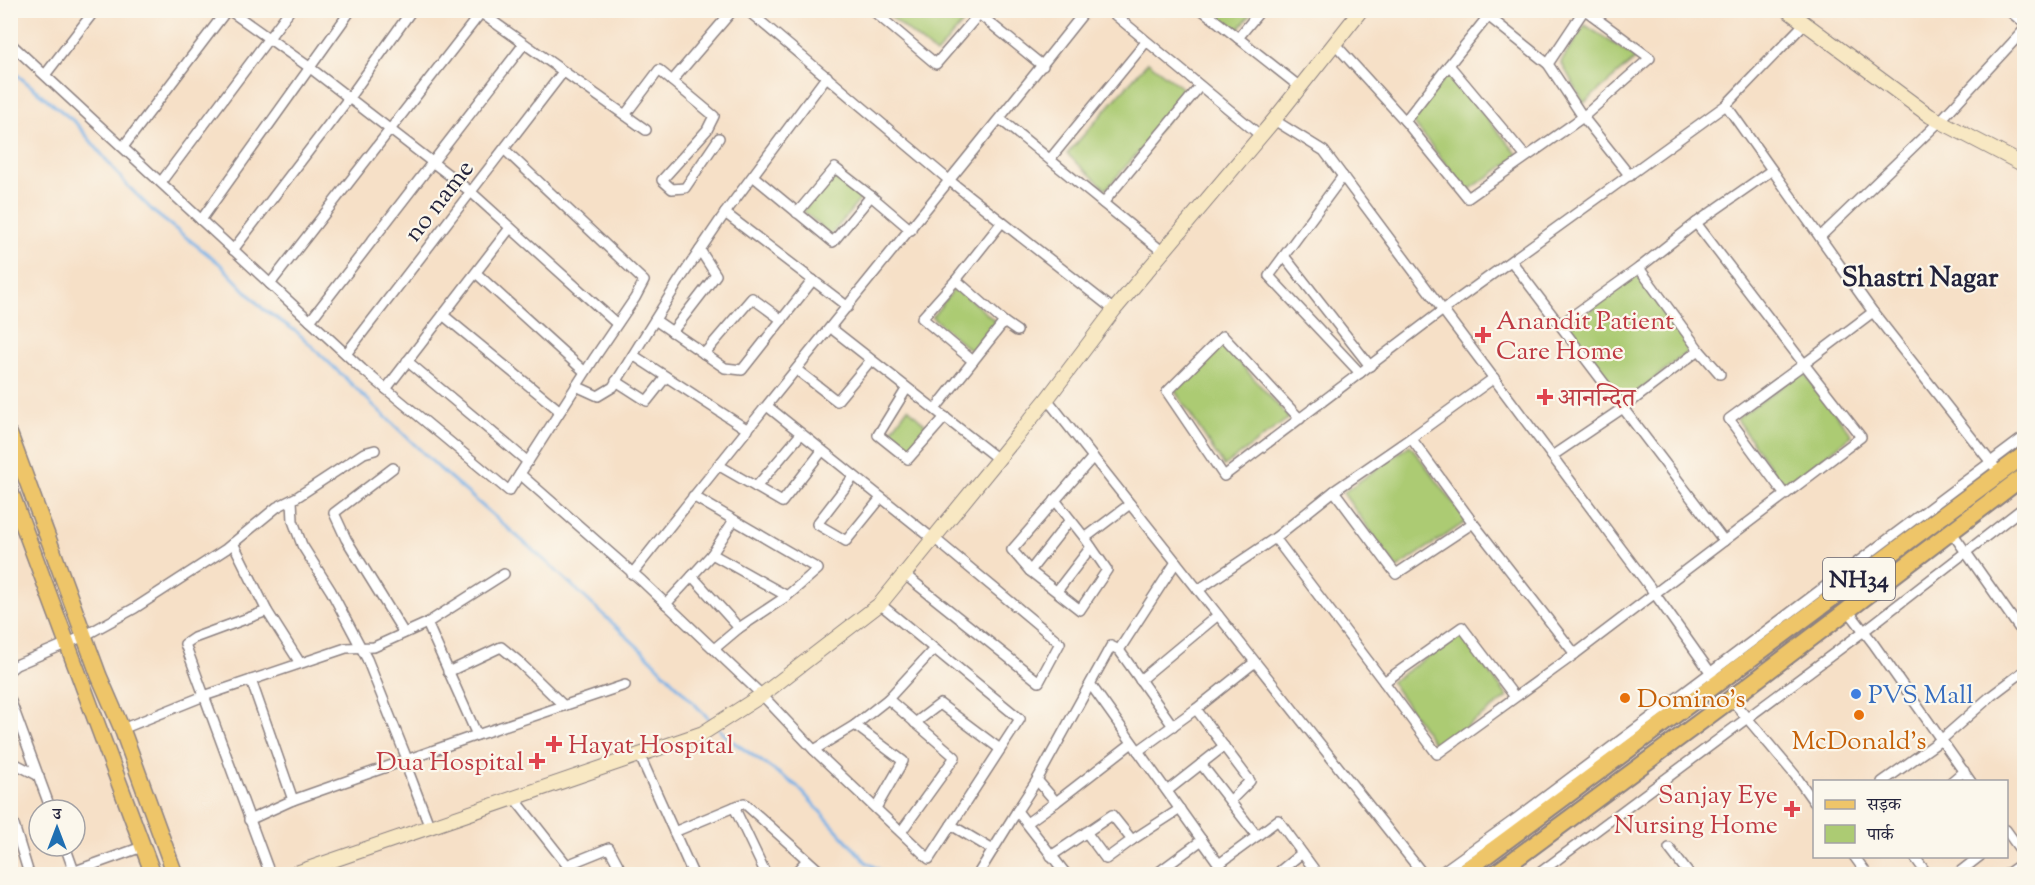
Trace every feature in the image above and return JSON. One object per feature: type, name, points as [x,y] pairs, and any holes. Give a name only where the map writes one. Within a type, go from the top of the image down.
[{"type":"highway","name":"NH34","points":[[1465,873],[1714,678],[1836,596],[1996,468],[2025,455]]},
{"type":"highway","name":"NH34","points":[[1495,874],[2025,476]]},
{"type":"highway","points":[[1836,596],[1847,609]]},
{"type":"highway","points":[[1714,678],[1731,699]]},
{"type":"main road","points":[[10,435],[175,874]]},
{"type":"main road","points":[[10,490],[153,874]]},
{"type":"street","points":[[45,75],[94,10]]},
{"type":"street","points":[[123,147],[228,10],[309,67],[471,192],[617,324]]},
{"type":"street","points":[[160,182],[290,10]]},
{"type":"street","points":[[201,220],[351,10]]},
{"type":"street","points":[[233,250],[349,98],[412,10]]},
{"type":"street","points":[[672,81],[733,10]]},
{"type":"street","points":[[747,10],[950,181],[1114,310]]},
{"type":"street","points":[[872,10],[936,64],[977,12],[1042,66]]},
{"type":"street","points":[[632,574],[1086,10]]},
{"type":"street","points":[[1109,10],[1261,136]]},
{"type":"street","points":[[1202,10],[1300,87]]},
{"type":"street","points":[[1238,38],[1261,10]]},
{"type":"street","points":[[293,874],[703,733],[762,694],[880,604],[1047,399],[1114,310],[1261,136],[1361,10]]},
{"type":"street","points":[[1335,44],[1406,121],[1468,198],[1583,117],[1650,58],[1585,10],[1548,64]]},
{"type":"street","points":[[1787,10],[1930,116],[2025,165]]},
{"type":"street","points":[[2008,10],[2025,23]]},
{"type":"street","points":[[270,284],[480,12],[646,130]]},
{"type":"street","points":[[1406,121],[1490,13],[1548,64],[1583,117],[1630,176]]},
{"type":"street","points":[[1300,419],[1223,336],[1167,392],[1224,476],[1300,419],[1360,373],[1370,366],[1443,310],[1726,105],[1804,24]]},
{"type":"street","points":[[1820,237],[1940,122],[2025,30]]},
{"type":"street","points":[[1050,159],[1146,42]]},
{"type":"street","points":[[10,43],[346,354],[509,491],[644,281],[504,149]]},
{"type":"street","name":"no name","points":[[310,321],[524,44]]},
{"type":"street","points":[[1449,65],[1526,157]]},
{"type":"street","points":[[625,115],[660,69],[714,116],[707,130],[662,180],[672,189],[685,188],[719,138]]},
{"type":"street","name":"no name","points":[[346,354],[564,72]]},
{"type":"street","points":[[576,386],[598,396],[612,387],[725,213],[827,76]]},
{"type":"street","points":[[1103,203],[1200,86]]},
{"type":"street","points":[[1726,105],[1873,312],[1996,468]]},
{"type":"street","points":[[1000,119],[1163,252]]},
{"type":"street","points":[[1274,120],[1324,151],[1655,594],[1714,678]]},
{"type":"street","points":[[797,213],[835,168],[911,230]]},
{"type":"street","points":[[1560,325],[1696,223],[1772,170]]},
{"type":"street","points":[[753,176],[832,242],[871,196]]},
{"type":"street","points":[[1343,176],[1269,276],[1360,373]]},
{"type":"street","points":[[725,213],[848,307]]},
{"type":"street","points":[[973,361],[922,318],[1002,222]]},
{"type":"street","points":[[1275,538],[1437,753],[1575,654],[1861,438],[1696,223]]},
{"type":"street","points":[[386,389],[510,228]]},
{"type":"street","points":[[672,332],[716,275],[700,250]]},
{"type":"street","points":[[1284,256],[1370,366]]},
{"type":"street","points":[[1512,262],[1725,541]]},
{"type":"street","points":[[1639,267],[1699,350],[1720,374]]},
{"type":"street","points":[[476,273],[585,372]]},
{"type":"street","points":[[655,320],[725,368],[742,370],[813,280]]},
{"type":"street","points":[[956,280],[1017,331]]},
{"type":"street","points":[[704,354],[752,298],[782,320]]},
{"type":"street","points":[[1785,495],[1729,419],[1873,312]]},
{"type":"street","points":[[443,315],[560,411]]},
{"type":"street","points":[[935,409],[1004,322]]},
{"type":"street","points":[[831,328],[998,459]]},
{"type":"street","points":[[1552,456],[1623,408],[1699,350]]},
{"type":"street","points":[[633,355],[747,429]]},
{"type":"street","points":[[797,370],[837,401],[871,360]]},
{"type":"street","points":[[407,361],[528,462]]},
{"type":"street","points":[[616,381],[647,401],[666,377]]},
{"type":"street","points":[[1198,590],[1275,538],[1334,491],[1494,378]]},
{"type":"street","points":[[907,388],[878,435],[908,459],[945,417]]},
{"type":"street","points":[[1047,399],[1423,874]]},
{"type":"street","points":[[767,406],[1060,643],[1040,682],[904,574]]},
{"type":"street","points":[[756,487],[801,434]]},
{"type":"street","points":[[1439,874],[1714,678],[1996,468],[2025,437]]},
{"type":"street","points":[[1411,438],[1473,523],[1575,654]]},
{"type":"street","points":[[10,670],[68,641],[84,636],[135,608],[233,543],[277,507],[292,500],[364,453],[375,450]]},
{"type":"street","points":[[718,465],[782,502],[822,451]]},
{"type":"street","points":[[1055,500],[1107,570],[1080,610],[1030,571],[1012,550],[1055,500],[1093,457]]},
{"type":"street","points":[[393,468],[334,513],[346,539],[404,633]]},
{"type":"street","points":[[520,474],[666,604],[762,694],[814,750],[929,859],[1020,719],[880,604]]},
{"type":"street","points":[[854,476],[817,524],[846,541],[881,498]]},
{"type":"street","points":[[1334,491],[1396,574],[1473,523]]},
{"type":"street","points":[[693,496],[818,569],[787,596],[739,628],[714,649]]},
{"type":"street","points":[[292,500],[293,521],[302,545],[331,591],[367,659],[430,828]]},
{"type":"street","points":[[1085,538],[1130,504]]},
{"type":"street","points":[[1538,874],[1864,631],[2025,507]]},
{"type":"street","points":[[666,604],[712,554],[734,520]]},
{"type":"street","points":[[1030,571],[1070,520]]},
{"type":"street","points":[[1951,531],[2025,635]]},
{"type":"street","points":[[233,543],[267,611],[300,663]]},
{"type":"street","points":[[1057,591],[1091,547]]},
{"type":"street","points":[[712,554],[787,596]]},
{"type":"street","points":[[1119,650],[1176,562]]},
{"type":"street","points":[[122,729],[204,696],[346,648],[374,647],[427,623],[504,574]]},
{"type":"street","points":[[692,576],[739,628]]},
{"type":"street","points":[[1847,609],[1970,780]]},
{"type":"street","points":[[267,611],[194,638],[185,644],[270,874]]},
{"type":"street","points":[[1140,680],[1218,615]]},
{"type":"street","points":[[427,623],[477,735]]},
{"type":"street","points":[[1384,682],[1462,627],[1515,697]]},
{"type":"street","points":[[978,874],[1037,780],[1111,646],[1119,650],[1173,726]]},
{"type":"street","points":[[448,672],[501,647],[564,706]]},
{"type":"street","points":[[814,750],[855,725],[888,699],[934,649]]},
{"type":"street","points":[[1027,823],[1135,747],[1173,726],[1255,662]]},
{"type":"street","points":[[1885,780],[1941,740],[1991,696],[2025,671]]},
{"type":"street","points":[[251,680],[293,800]]},
{"type":"street","points":[[249,820],[293,800],[406,759],[625,685]]},
{"type":"street","points":[[1091,685],[1226,874]]},
{"type":"street","points":[[10,699],[47,798]]},
{"type":"street","points":[[888,699],[955,757],[901,832]]},
{"type":"street","points":[[1731,699],[1813,799]]},
{"type":"street","points":[[915,723],[940,704],[1000,749]]},
{"type":"street","points":[[1196,709],[1250,781],[1230,801]]},
{"type":"street","points":[[855,725],[903,761],[876,808]]},
{"type":"street","points":[[1167,791],[1224,746]]},
{"type":"street","points":[[640,756],[693,874]]},
{"type":"street","points":[[10,761],[39,776]]},
{"type":"street","points":[[1201,764],[1257,836]]},
{"type":"street","points":[[1953,780],[1964,771]]},
{"type":"street","points":[[1037,780],[1056,802]]},
{"type":"street","points":[[515,799],[575,874]]},
{"type":"street","points":[[674,832],[744,803],[823,874]]},
{"type":"street","points":[[734,807],[766,874]]},
{"type":"street","points":[[1086,832],[1107,859],[1180,809]]},
{"type":"street","points":[[1017,811],[1065,874]]},
{"type":"street","points":[[1051,856],[1112,815],[1132,840]]},
{"type":"street","points":[[1219,864],[1278,820],[1316,872],[1314,874]]},
{"type":"street","points":[[10,821],[13,822],[29,874]]},
{"type":"street","points":[[951,825],[993,850]]},
{"type":"street","points":[[2008,834],[2025,855]]},
{"type":"street","points":[[1159,874],[1202,840]]},
{"type":"street","points":[[68,858],[72,874],[142,847]]},
{"type":"street","points":[[567,865],[609,848],[623,874]]},
{"type":"street","points":[[1669,848],[1689,874]]},
{"type":"street","points":[[1280,873],[1302,853]]},
{"type":"street","points":[[1855,858],[1867,874]]},
{"type":"street","points":[[1915,858],[1927,874]]},
{"type":"street","points":[[1957,874],[1977,858]]},
{"type":"street","points":[[794,874],[807,860]]},
{"type":"street","points":[[2007,874],[2025,862]]},
{"type":"green space","points":[[884,11],[964,11],[970,15],[936,54]]},
{"type":"green space","points":[[1209,11],[1253,11],[1237,32]]},
{"type":"green space","points":[[1585,25],[1636,58],[1584,103],[1561,62]]},
{"type":"green space","points":[[1148,62],[1190,94],[1106,189],[1067,154]]},
{"type":"green space","points":[[1449,73],[1519,156],[1467,191],[1411,120]]},
{"type":"green space","points":[[836,174],[863,196],[831,235],[803,211]]},
{"type":"green space","points":[[1638,275],[1692,348],[1624,403],[1568,327]]},
{"type":"green space","points":[[956,287],[996,322],[972,352],[932,317]]},
{"type":"green space","points":[[1223,344],[1289,418],[1224,466],[1175,391]]},
{"type":"green space","points":[[1803,372],[1852,435],[1785,488],[1736,419]]},
{"type":"green space","points":[[908,408],[927,426],[912,448],[891,431]]},
{"type":"green space","points":[[1410,445],[1467,521],[1397,568],[1343,493]]},
{"type":"green space","points":[[1461,634],[1508,697],[1437,748],[1391,682]]},
{"type":"waterway","points":[[10,69],[76,123],[126,184],[155,213],[219,263],[263,309],[297,332],[439,468],[550,565],[652,660],[712,722]]},
{"type":"waterway","points":[[719,729],[729,739],[797,786],[866,862],[886,874]]},
{"type":"place","name":"Anandit Patient Care Home","points":[[1483,335]]},
{"type":"place","name":"आनन्दित","points":[[1545,397]]},
{"type":"place","name":"PVS Mall","points":[[1856,694]]},
{"type":"place","name":"Domino's","points":[[1625,698]]},
{"type":"place","name":"McDonald's","points":[[1859,715]]},
{"type":"place","name":"Hayat Hospital","points":[[554,744]]},
{"type":"place","name":"Dua Hospital","points":[[537,761]]},
{"type":"place","name":"Sanjay Eye Nursing Home","points":[[1792,809]]},
{"type":"district","name":"Shastri Nagar","points":[[1920,277]]}]
